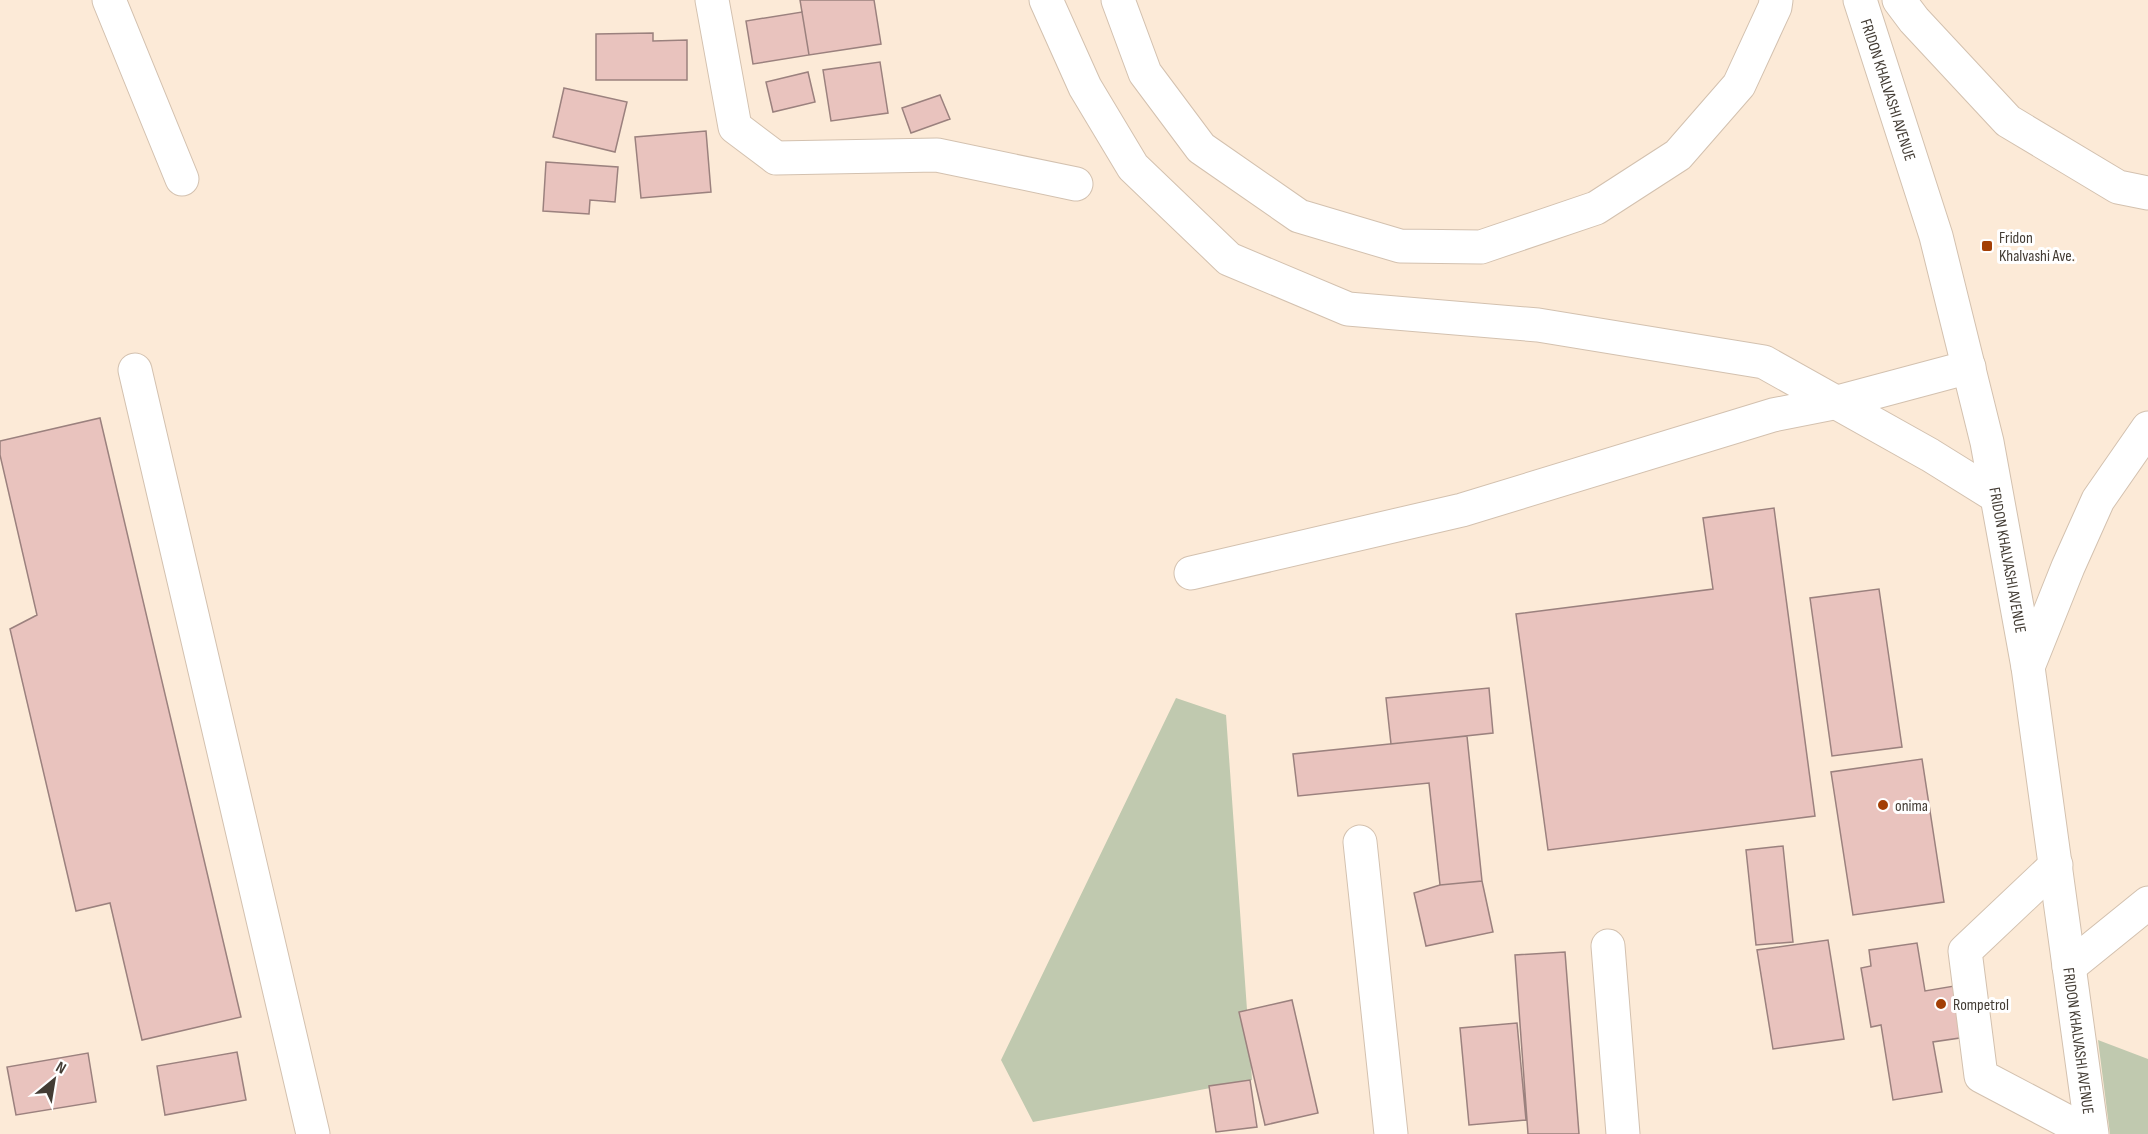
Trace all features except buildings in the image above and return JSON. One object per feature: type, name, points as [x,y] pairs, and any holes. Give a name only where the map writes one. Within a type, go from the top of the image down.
[{"type":"main road","points":[[109,0],[182,179]]},
{"type":"main road","points":[[712,0],[735,127],[776,158],[937,155],[1076,184]]},
{"type":"main road","points":[[1046,0],[1085,87],[1133,167],[1229,259],[1348,309],[1538,326],[1764,362],[1838,402],[1996,496]]},
{"type":"main road","points":[[1118,0],[1144,73],[1201,148],[1299,216],[1400,246],[1481,247],[1596,208],[1678,155],[1739,85],[1775,8],[1776,0]]},
{"type":"main road","name":"FRIDON KHALVASHI AVENUE","points":[[1860,0],[1936,236],[1987,442],[2028,666],[2091,1134]]},
{"type":"main road","points":[[1899,0],[1914,20],[2008,121],[2118,187],[2148,193]]},
{"type":"main road","points":[[1191,573],[1462,510],[1773,415],[1838,402],[1969,367]]},
{"type":"main road","points":[[135,370],[313,1134]]},
{"type":"main road","points":[[2028,666],[2098,500],[2148,428]]},
{"type":"main road","points":[[1360,842],[1391,1134]]},
{"type":"main road","points":[[2056,865],[1965,951],[1981,1076],[2091,1134]]},
{"type":"main road","points":[[2069,967],[2148,903]]},
{"type":"main road","points":[[1608,946],[1623,1134]]},
{"type":"green space","points":[[1176,698],[1226,715],[1252,1080],[1033,1122],[1001,1060]]},
{"type":"green space","points":[[2098,1040],[2148,1059],[2148,1134],[2110,1134]]},
{"type":"place","name":"Fridon Khalvashi Ave.","points":[[1987,246]]},
{"type":"place","name":"onima","points":[[1883,805]]},
{"type":"place","name":"Rompetrol","points":[[1941,1004]]}]
